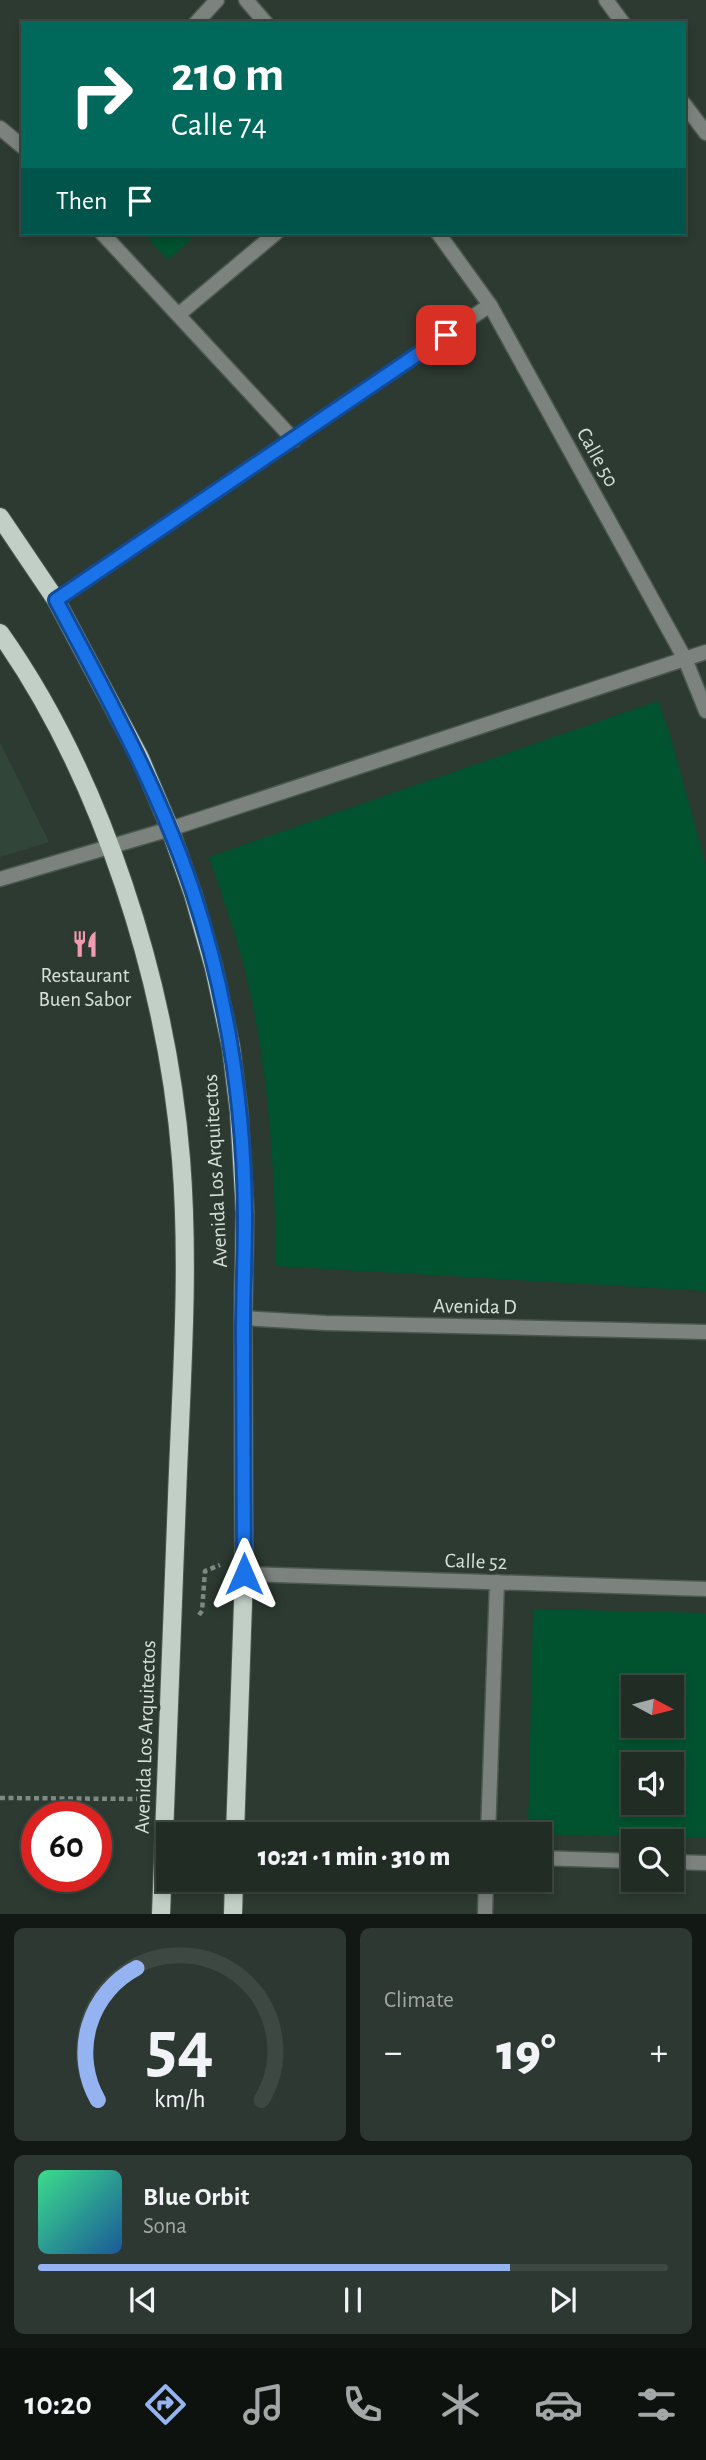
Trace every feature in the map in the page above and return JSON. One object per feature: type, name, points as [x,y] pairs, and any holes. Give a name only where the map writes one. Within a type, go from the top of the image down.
[{"type":"main road","name":"Avenida Los Arquitectos","points":[[0,517],[56,600],[140,758],[194,894],[231,1047],[239,1112],[245,1213],[244,1565],[235,1822]]},
{"type":"main road","name":"Avenida Los Arquitectos","points":[[0,633],[20,662],[68,748],[111,848],[153,987],[166,1045],[181,1159],[184,1289],[161,1914]]},
{"type":"main road","points":[[233,1914],[234,1892]]},
{"type":"street","points":[[198,21],[217,0]]},
{"type":"street","points":[[246,0],[264,21]]},
{"type":"street","points":[[606,0],[622,21]]},
{"type":"street","points":[[686,107],[706,133]]},
{"type":"street","points":[[0,128],[21,145]]},
{"type":"street","points":[[104,235],[294,440]]},
{"type":"street","points":[[178,315],[274,235]]},
{"type":"street","name":"Calle 50","points":[[439,235],[490,305],[685,659],[706,711]]},
{"type":"street","points":[[56,600],[490,305]]},
{"type":"street","points":[[0,879],[111,848],[706,652]]},
{"type":"street","name":"Avenida D","points":[[243,1318],[327,1323],[706,1332]]},
{"type":"street","name":"Calle 52","points":[[244,1565],[497,1582],[706,1589]]},
{"type":"street","points":[[488,1822],[497,1582]]},
{"type":"street","points":[[552,1858],[621,1861]]},
{"type":"street","points":[[684,1862],[706,1863]]},
{"type":"street","points":[[485,1914],[486,1892]]},
{"type":"path","points":[[171,1652],[202,1611],[205,1571],[244,1565]]},
{"type":"path","points":[[0,1798],[166,1799]]},
{"type":"shaded area","points":[[0,742],[49,842],[0,857]]},
{"type":"green space","points":[[145,235],[196,235],[168,260]]},
{"type":"green space","points":[[658,701],[669,731],[706,865],[706,1291],[276,1266],[270,1135],[259,1038],[244,968],[209,857]]},
{"type":"green space","points":[[533,1609],[706,1613],[706,1838],[684,1838],[684,1829],[621,1829],[621,1836],[552,1835],[552,1822],[528,1822]]},
{"type":"place","name":"Restaurant Buen Sabor","points":[[85,944]]},
{"type":"route","points":[[244,1574],[245,1213],[239,1112],[231,1047],[194,894],[170,829],[140,758],[56,600],[446,335]]}]
